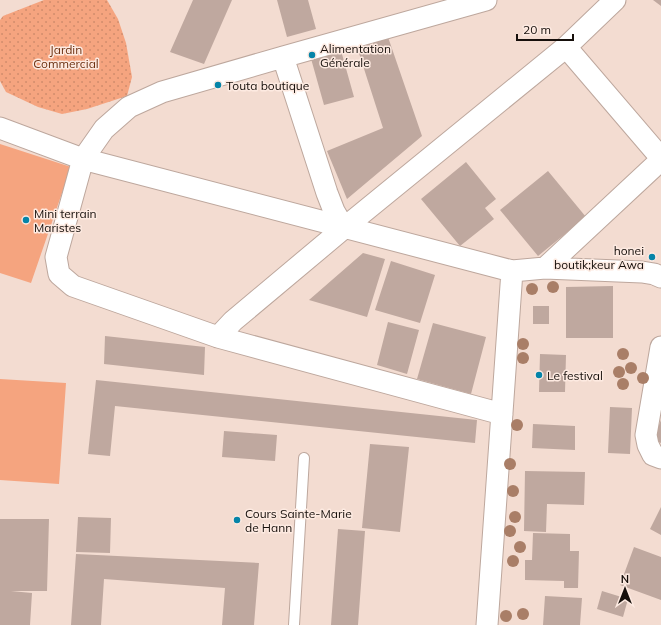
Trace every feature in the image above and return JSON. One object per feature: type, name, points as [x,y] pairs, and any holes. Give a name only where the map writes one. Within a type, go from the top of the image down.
[{"type":"street","points":[[486,0],[283,56],[162,92],[128,107],[104,129],[83,159],[56,257],[59,274],[73,286],[218,337],[502,414]]},
{"type":"street","points":[[218,337],[233,321],[344,228],[566,47],[615,0]]},
{"type":"street","points":[[545,268],[661,159],[566,47]]},
{"type":"street","points":[[283,56],[327,193],[334,212],[344,228]]},
{"type":"street","points":[[0,128],[83,159],[512,271],[545,268],[642,272],[661,277]]},
{"type":"street","points":[[487,625],[512,271]]},
{"type":"street","points":[[661,347],[646,435],[648,446],[653,455],[661,458]]},
{"type":"lane","points":[[294,625],[304,458]]},
{"type":"green space","name":"Jardin Commercial","points":[[44,0],[107,0],[118,19],[126,43],[132,77],[127,96],[87,109],[62,114],[38,107],[6,92],[0,81],[0,20],[3,16]]},
{"type":"green space","name":"Mini terrain Maristes","points":[[0,144],[71,167],[31,283],[0,273]]},
{"type":"green space","points":[[0,379],[66,383],[59,484],[0,480]]},
{"type":"building","points":[[193,0],[232,0],[204,64],[170,52]]},
{"type":"building","points":[[277,0],[308,0],[316,29],[287,37]]},
{"type":"building","points":[[653,0],[661,0],[661,6]]},
{"type":"building","points":[[388,37],[422,136],[347,199],[327,151],[383,128],[357,47]]},
{"type":"building","points":[[340,47],[354,97],[324,105],[310,55]]},
{"type":"building","points":[[466,162],[496,199],[485,208],[494,219],[460,246],[421,199]]},
{"type":"building","points":[[548,171],[586,217],[538,256],[500,210]]},
{"type":"building","points":[[363,253],[385,259],[367,317],[309,300]]},
{"type":"building","points":[[391,261],[435,275],[420,323],[375,310]]},
{"type":"building","points":[[613,286],[613,338],[566,338],[566,287]]},
{"type":"building","points":[[533,306],[549,306],[549,324],[533,324]]},
{"type":"building","points":[[388,322],[419,330],[407,374],[377,365]]},
{"type":"building","points":[[433,323],[486,337],[471,394],[417,379]]},
{"type":"building","points":[[105,336],[205,347],[204,375],[104,364]]},
{"type":"building","points":[[540,354],[566,355],[565,392],[539,392]]},
{"type":"building","points":[[96,380],[477,420],[475,443],[115,406],[110,456],[88,454]]},
{"type":"building","points":[[610,407],[632,408],[630,454],[608,453]]},
{"type":"building","points":[[661,420],[661,443],[653,440]]},
{"type":"building","points":[[533,424],[575,426],[575,450],[532,448]]},
{"type":"building","points":[[224,431],[277,435],[275,461],[222,457]]},
{"type":"building","points":[[370,444],[409,447],[400,532],[362,528]]},
{"type":"building","points":[[525,471],[585,472],[584,505],[547,504],[546,532],[524,531]]},
{"type":"building","points":[[661,507],[661,535],[650,529]]},
{"type":"building","points":[[78,517],[111,518],[110,553],[76,552]]},
{"type":"building","points":[[0,519],[49,519],[47,591],[11,591],[32,593],[30,625],[0,625]]},
{"type":"building","points":[[338,529],[365,531],[358,625],[331,625]]},
{"type":"building","points":[[533,533],[570,534],[570,551],[579,551],[578,588],[564,588],[564,581],[525,580],[525,560],[532,560]]},
{"type":"building","points":[[634,547],[661,557],[661,600],[620,585]]},
{"type":"building","points":[[76,554],[259,563],[254,625],[222,625],[225,588],[104,579],[101,625],[71,625]]},
{"type":"building","points":[[602,591],[628,599],[623,617],[597,609]]},
{"type":"building","points":[[545,596],[582,598],[580,625],[543,625]]},
{"type":"place","name":"Alimentation Générale","points":[[312,55]]},
{"type":"place","name":"Touta boutique","points":[[218,85]]},
{"type":"place","name":"Mini terrain Maristes","points":[[26,220]]},
{"type":"place","name":"honei boutik;keur Awa","points":[[652,257]]},
{"type":"place","name":"Le festival","points":[[539,375]]},
{"type":"place","name":"Cours Sainte-Marie de Hann","points":[[237,520]]}]
